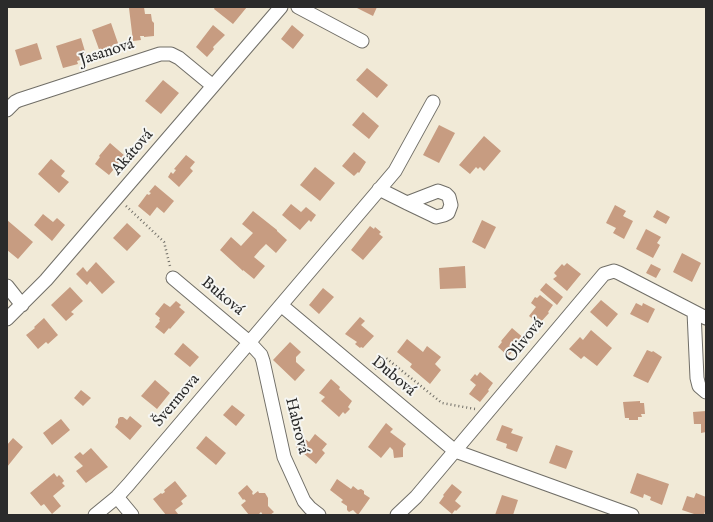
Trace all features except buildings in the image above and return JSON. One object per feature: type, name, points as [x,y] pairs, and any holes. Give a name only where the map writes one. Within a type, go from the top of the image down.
[{"type":"street","name":"Akátová","points":[[7,319],[46,280],[282,7]]},
{"type":"street","points":[[298,7],[362,41]]},
{"type":"street","name":"Jasanová","points":[[7,110],[19,100],[160,54],[171,54],[175,56],[213,86]]},
{"type":"street","points":[[281,305],[398,166],[434,102]]},
{"type":"street","points":[[379,189],[407,203]]},
{"type":"street","name":"Olivová","points":[[397,515],[416,497],[604,274],[614,272],[619,274],[700,315]]},
{"type":"street","name":"Buková","points":[[173,278],[249,342]]},
{"type":"street","points":[[7,286],[22,305]]},
{"type":"street","name":"Švermova","points":[[95,515],[117,497],[281,305]]},
{"type":"street","name":"Dubová","points":[[281,305],[455,451],[632,515]]},
{"type":"street","points":[[700,315],[696,378],[699,386],[706,392]]},
{"type":"street","name":"Habrová","points":[[249,342],[258,351],[263,361],[284,456],[304,501],[319,515]]},
{"type":"street","points":[[117,497],[132,515]]},
{"type":"path","points":[[117,198],[164,242],[173,278]]},
{"type":"path","points":[[367,378],[386,358],[442,403],[489,411]]}]
